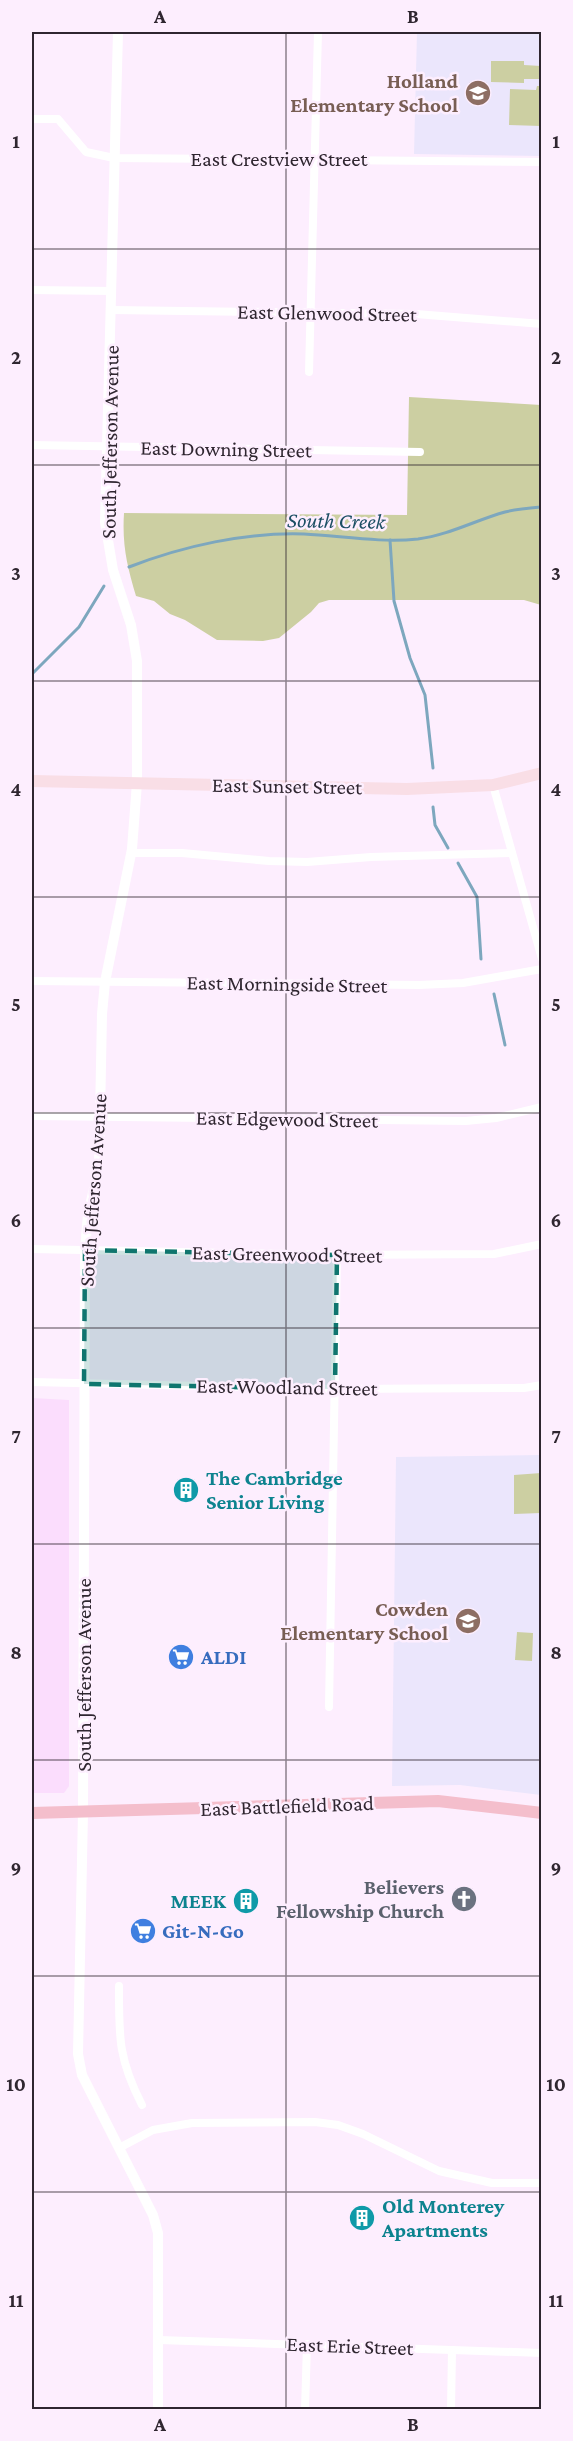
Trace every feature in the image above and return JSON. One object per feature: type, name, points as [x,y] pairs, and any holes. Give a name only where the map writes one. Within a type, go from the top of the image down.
[{"type":"main road","name":"East Sunset Street","points":[[32,782],[407,789],[493,784],[542,773]]},
{"type":"main road","name":"East Battlefield Road","points":[[32,1813],[438,1801],[542,1813]]},
{"type":"street","name":"South Jefferson Avenue","points":[[117,32],[106,538],[117,586],[132,631],[137,661],[137,783],[132,853],[105,982],[102,1014],[99,1167],[88,1214],[86,1250],[83,1812],[78,2054],[82,2075],[153,2215],[158,2233],[158,2409]]},
{"type":"street","points":[[309,372],[318,32]]},
{"type":"street","name":"East Crestview Street","points":[[32,119],[58,119],[86,152],[114,158],[542,162]]},
{"type":"street","points":[[32,290],[112,291]]},
{"type":"street","name":"East Glenwood Street","points":[[112,310],[416,314],[542,324]]},
{"type":"street","name":"East Downing Street","points":[[32,445],[420,452]]},
{"type":"street","points":[[493,784],[542,959]]},
{"type":"street","points":[[132,853],[307,862],[371,857],[512,853]]},
{"type":"street","name":"East Morningside Street","points":[[32,981],[419,985],[463,983],[542,969]]},
{"type":"street","name":"East Edgewood Street","points":[[32,1116],[466,1121],[496,1118],[542,1107]]},
{"type":"street","name":"East Greenwood Street","points":[[32,1249],[337,1255],[494,1254],[542,1244]]},
{"type":"street","points":[[329,1707],[337,1255]]},
{"type":"street","name":"East Woodland Street","points":[[32,1382],[335,1389],[524,1388],[542,1385]]},
{"type":"street","points":[[119,1986],[119,2036],[122,2055],[128,2077],[142,2105]]},
{"type":"street","points":[[119,2148],[153,2130],[192,2123],[315,2122],[338,2125],[363,2134],[439,2171],[450,2174],[492,2183],[542,2183]]},
{"type":"street","name":"East Erie Street","points":[[159,2340],[542,2353]]},
{"type":"street","points":[[306,2409],[307,2344]]},
{"type":"street","points":[[451,2409],[452,2350]]},
{"type":"highlighted area","points":[[85,1250],[337,1255],[335,1389],[84,1384]]},
{"type":"shaded area","name":"Holland Elementary School","points":[[417,32],[541,32],[541,156],[414,154]]},
{"type":"shaded area","points":[[32,1398],[69,1400],[69,1786],[64,1793],[32,1793]]},
{"type":"shaded area","name":"Cowden Elementary School","points":[[541,1455],[541,1795],[460,1785],[392,1786],[396,1457]]},
{"type":"green space","points":[[491,61],[524,61],[524,65],[541,66],[541,79],[524,79],[524,83],[491,82]]},
{"type":"green space","points":[[537,86],[541,86],[541,126],[509,125],[510,89],[536,90]]},
{"type":"green space","points":[[409,397],[541,405],[541,605],[524,600],[329,600],[319,603],[279,638],[263,641],[217,640],[185,620],[170,614],[154,601],[136,596],[126,555],[124,513],[407,515]]},
{"type":"green space","points":[[541,1473],[541,1513],[514,1514],[514,1475]]},
{"type":"green space","points":[[517,1632],[533,1633],[532,1661],[515,1660]]},
{"type":"waterway","name":"South Creek","points":[[129,567],[193,547],[260,535],[304,534],[375,540],[418,539],[441,534],[505,512],[542,507]]},
{"type":"waterway","points":[[390,540],[394,601],[410,658],[425,695],[433,768]]},
{"type":"waterway","name":"South Creek","points":[[32,674],[79,627],[104,586]]},
{"type":"waterway","points":[[433,807],[435,825],[448,848]]},
{"type":"waterway","points":[[458,863],[477,897],[481,959]]},
{"type":"waterway","points":[[494,994],[505,1045]]},
{"type":"place","name":"Holland Elementary School","points":[[478,93]]},
{"type":"place","name":"The Cambridge Senior Living","points":[[186,1490]]},
{"type":"place","name":"Cowden Elementary School","points":[[468,1621]]},
{"type":"place","name":"ALDI","points":[[181,1657]]},
{"type":"place","name":"Believers Fellowship Church","points":[[464,1899]]},
{"type":"place","name":"MEEK","points":[[246,1901]]},
{"type":"place","name":"Git-N-Go","points":[[143,1931]]},
{"type":"place","name":"Old Monterey Apartments","points":[[362,2218]]}]
